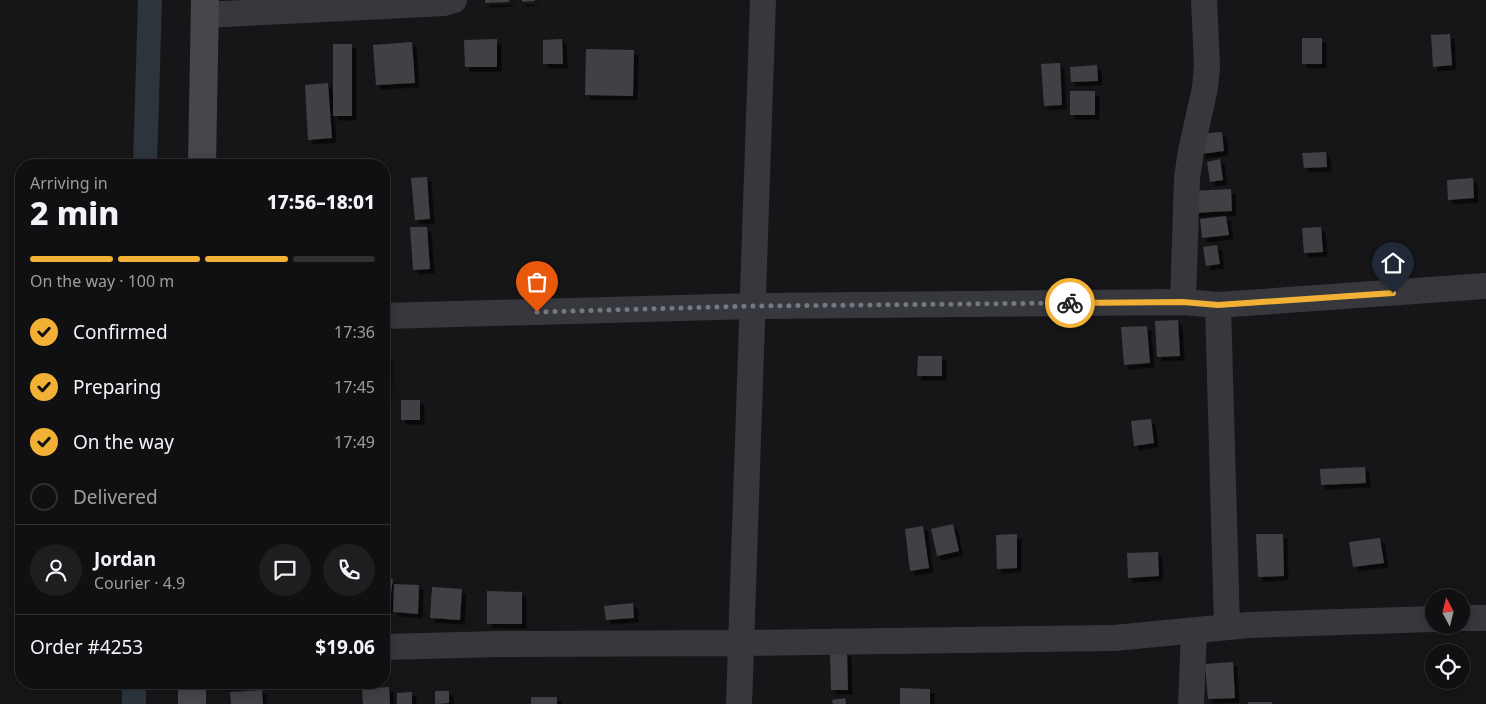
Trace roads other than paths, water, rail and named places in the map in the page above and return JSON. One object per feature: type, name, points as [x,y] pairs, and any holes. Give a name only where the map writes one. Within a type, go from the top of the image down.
[{"type":"street","points":[[202,159],[205,7],[444,3],[454,0]]},
{"type":"street","points":[[739,704],[762,0]]},
{"type":"street","points":[[1183,302],[1188,178],[1191,151],[1205,88],[1207,66],[1204,0]]},
{"type":"street","points":[[390,316],[753,306],[1183,302],[1218,305],[1486,286]]},
{"type":"street","points":[[1218,305],[1227,627]]},
{"type":"street","points":[[1470,618],[1486,618]]},
{"type":"street","points":[[390,647],[500,644],[1114,638],[1227,627],[1425,619]]},
{"type":"street","points":[[1191,704],[1194,630]]},
{"type":"street","points":[[192,689],[192,704]]},
{"type":"waterway","points":[[145,159],[150,0]]},
{"type":"waterway","points":[[134,689],[134,704]]}]
